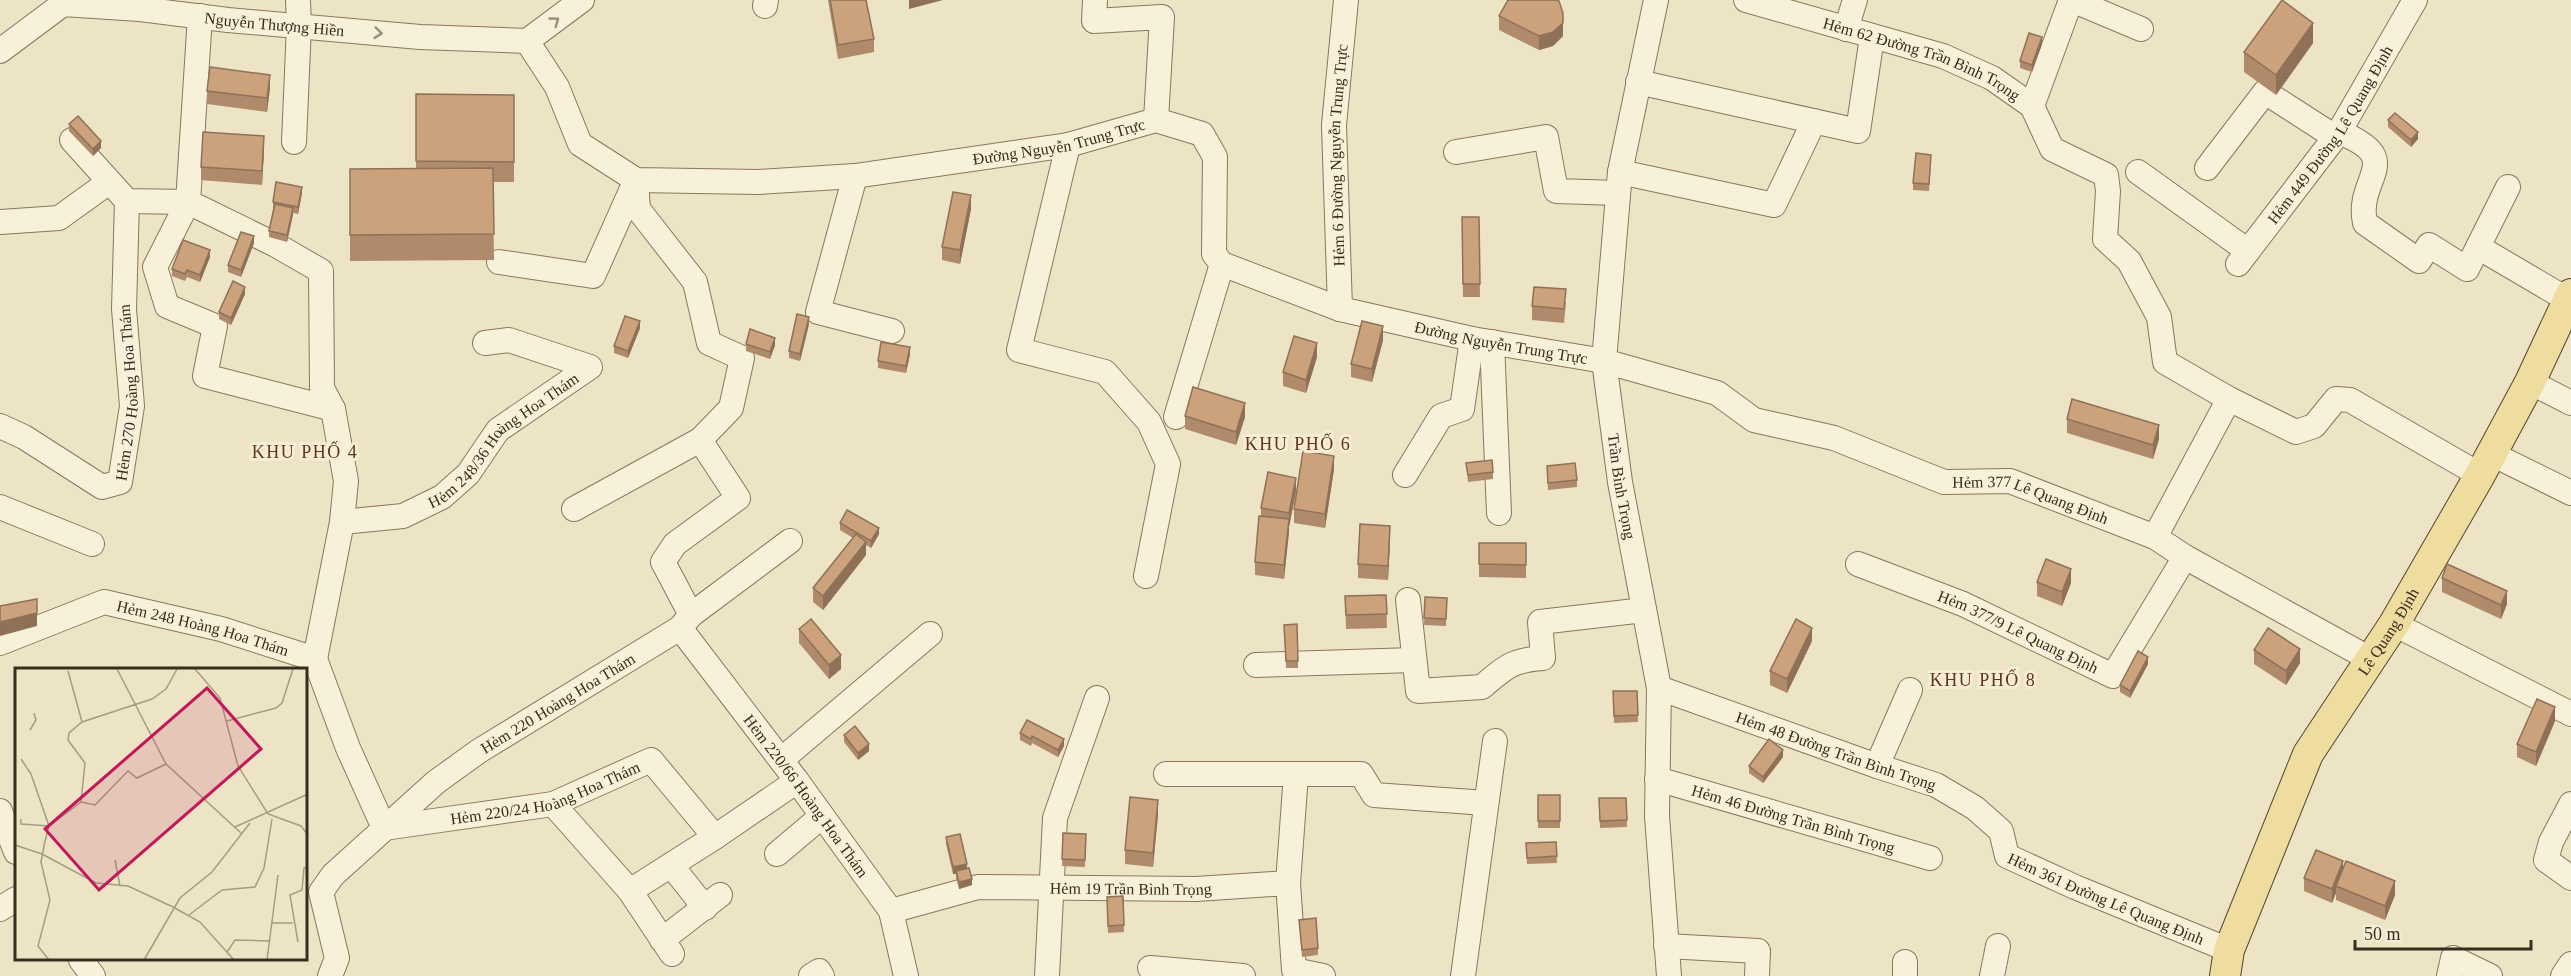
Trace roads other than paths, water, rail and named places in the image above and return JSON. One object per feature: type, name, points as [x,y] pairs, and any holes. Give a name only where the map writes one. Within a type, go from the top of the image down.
[{"type":"main road","name":"Lê Quang Định","points":[[2227,963],[2308,754],[2394,624],[2486,465],[2567,313]]},
{"type":"street","points":[[294,142],[298,0]]},
{"type":"street","points":[[582,0],[527,41],[557,87],[580,144],[636,180]]},
{"type":"street","points":[[1095,0],[1094,21],[1163,8],[1156,120]]},
{"type":"street","name":"Hẻm 6 Đường Nguyễn Trung Trực","points":[[1340,309],[1335,125],[1346,0]]},
{"type":"street","name":"Trần Bình Trọng","points":[[1656,0],[1619,182],[1604,361],[1620,482],[1659,688],[1657,816],[1668,976]]},
{"type":"street","name":"Hẻm 62 Đường Trần Bình Trọng","points":[[1746,0],[1943,56],[1992,78],[2032,106],[2052,149],[2106,175],[2108,191],[2105,239],[2129,261],[2159,317],[2165,362],[2229,399]]},
{"type":"street","points":[[1846,29],[1855,0]]},
{"type":"street","points":[[2032,106],[2072,0],[2141,29]]},
{"type":"street","name":"Hẻm 449 Đường Lê Quang Định","points":[[2138,172],[2243,258],[2337,135],[2415,0]]},
{"type":"street","name":"Nguyễn Thượng Hiền","points":[[0,51],[63,1],[189,10],[299,25],[420,37],[527,41]]},
{"type":"street","points":[[189,10],[188,202],[155,267],[167,306],[215,326],[205,376],[333,409]]},
{"type":"street","points":[[1638,82],[1858,131],[1872,37]]},
{"type":"street","points":[[2207,168],[2265,92],[2337,135],[2361,141],[2373,152],[2376,168],[2361,207],[2365,223],[2419,261],[2428,245],[2467,269],[2508,187]]},
{"type":"street","name":"Đường Nguyễn Trung Trực","points":[[636,180],[758,182],[855,176],[1068,145],[1156,120],[1202,134],[1215,157],[1214,254],[1222,264],[1340,309],[1482,341],[1604,361]]},
{"type":"street","points":[[1456,152],[1546,137],[1556,191],[1619,182],[1774,205],[1815,121]]},
{"type":"street","points":[[72,140],[127,201],[188,202],[276,244],[321,271],[322,388],[333,409],[346,481],[342,522],[315,659],[348,748],[384,828]]},
{"type":"street","points":[[1068,145],[1019,350],[1105,372],[1149,422],[1168,464],[1146,576]]},
{"type":"street","points":[[855,176],[818,312],[892,331]]},
{"type":"street","points":[[499,262],[592,276],[636,180]]},
{"type":"street","points":[[574,509],[700,440],[731,408],[742,358],[709,343],[695,282],[638,209],[636,180]]},
{"type":"street","points":[[0,222],[58,218],[109,182]]},
{"type":"street","name":"Hẻm 270 Hoàng Hoa Thám","points":[[0,426],[24,437],[102,487],[120,482],[132,406],[124,309],[127,201]]},
{"type":"street","points":[[2478,247],[2567,313]]},
{"type":"street","points":[[1176,417],[1222,264]]},
{"type":"street","name":"Hẻm 248/36 Hoàng Hoa Thám","points":[[342,522],[403,516],[442,497],[468,474],[498,430],[590,367],[509,340],[485,343]]},
{"type":"street","points":[[1405,475],[1441,416],[1462,410],[1482,341]]},
{"type":"street","points":[[1482,341],[1499,513]]},
{"type":"street","name":"Hẻm 377 Lê Quang Định","points":[[1604,361],[1717,393],[1754,420],[1834,438],[1944,482],[2010,482],[2155,537],[2185,557],[2370,659]]},
{"type":"street","points":[[2530,382],[2571,403]]},
{"type":"street","points":[[2155,537],[2229,399],[2296,432],[2314,426],[2336,399],[2350,400],[2486,465],[2571,493]]},
{"type":"street","points":[[685,622],[663,562],[675,544],[738,498],[700,440]]},
{"type":"street","points":[[0,507],[92,544]]},
{"type":"street","name":"Hẻm 220 Hoàng Hoa Thám","points":[[330,976],[337,958],[314,890],[436,782],[478,751],[685,622],[790,542]]},
{"type":"street","name":"Hẻm 377/9 Lê Quang Định","points":[[1858,564],[1963,604],[2113,676],[2185,557]]},
{"type":"street","points":[[1408,600],[1418,691],[1482,687],[1514,662],[1543,658],[1540,622],[1644,610]]},
{"type":"street","name":"Hẻm 248 Hoàng Hoa Thám","points":[[0,643],[104,602],[221,629],[315,659]]},
{"type":"street","name":"Hẻm 220/66 Hoàng Hoa Thám","points":[[685,622],[781,760],[891,911],[906,976]]},
{"type":"street","points":[[2394,624],[2571,714]]},
{"type":"street","points":[[781,760],[930,634]]},
{"type":"street","points":[[1256,665],[1414,660]]},
{"type":"street","name":"Hẻm 48 Đường Trần Bình Trọng","points":[[1659,688],[1936,785],[1975,808],[2001,831]]},
{"type":"street","points":[[1877,766],[1910,690]]},
{"type":"street","points":[[1047,976],[1055,818],[1097,698]]},
{"type":"street","points":[[1463,976],[1495,741]]},
{"type":"street","name":"Hẻm 220/24 Hoàng Hoa Thám","points":[[384,828],[553,804],[651,760],[715,837]]},
{"type":"street","points":[[1166,774],[1361,774],[1374,795],[1486,803]]},
{"type":"street","points":[[1296,774],[1288,883],[1289,973],[1323,976]]},
{"type":"street","name":"Hẻm 46 Đường Trần Bình Trọng","points":[[1657,779],[1930,858]]},
{"type":"street","points":[[630,891],[797,781]]},
{"type":"street","points":[[553,804],[630,891],[667,947],[712,901],[671,865]]},
{"type":"street","points":[[2571,804],[2551,842],[2546,860],[2571,878]]},
{"type":"street","points":[[0,811],[15,849]]},
{"type":"street","points":[[777,854],[822,816]]},
{"type":"street","name":"Hẻm 361 Đường Lê Quang Định","points":[[2001,831],[2007,856],[2075,887],[2227,963]]},
{"type":"street","name":"Hẻm 19 Trần Bình Trọng","points":[[891,911],[978,887],[1196,889],[1288,883]]},
{"type":"street","points":[[0,909],[15,900]]},
{"type":"street","points":[[1666,946],[1758,951],[1757,976]]},
{"type":"street","points":[[1992,976],[1998,946]]},
{"type":"street","points":[[2449,976],[2453,958],[2490,976]]},
{"type":"street","points":[[82,961],[93,976]]},
{"type":"street","points":[[2564,976],[2571,963]]},
{"type":"street","points":[[1150,968],[1243,976]]},
{"type":"street","points":[[811,976],[819,971],[822,976]]},
{"type":"district","name":"KHU PHỐ 6","points":[[1298,444]]},
{"type":"district","name":"KHU PHỐ 4","points":[[305,452]]},
{"type":"district","name":"KHU PHỐ 8","points":[[1983,680]]}]
